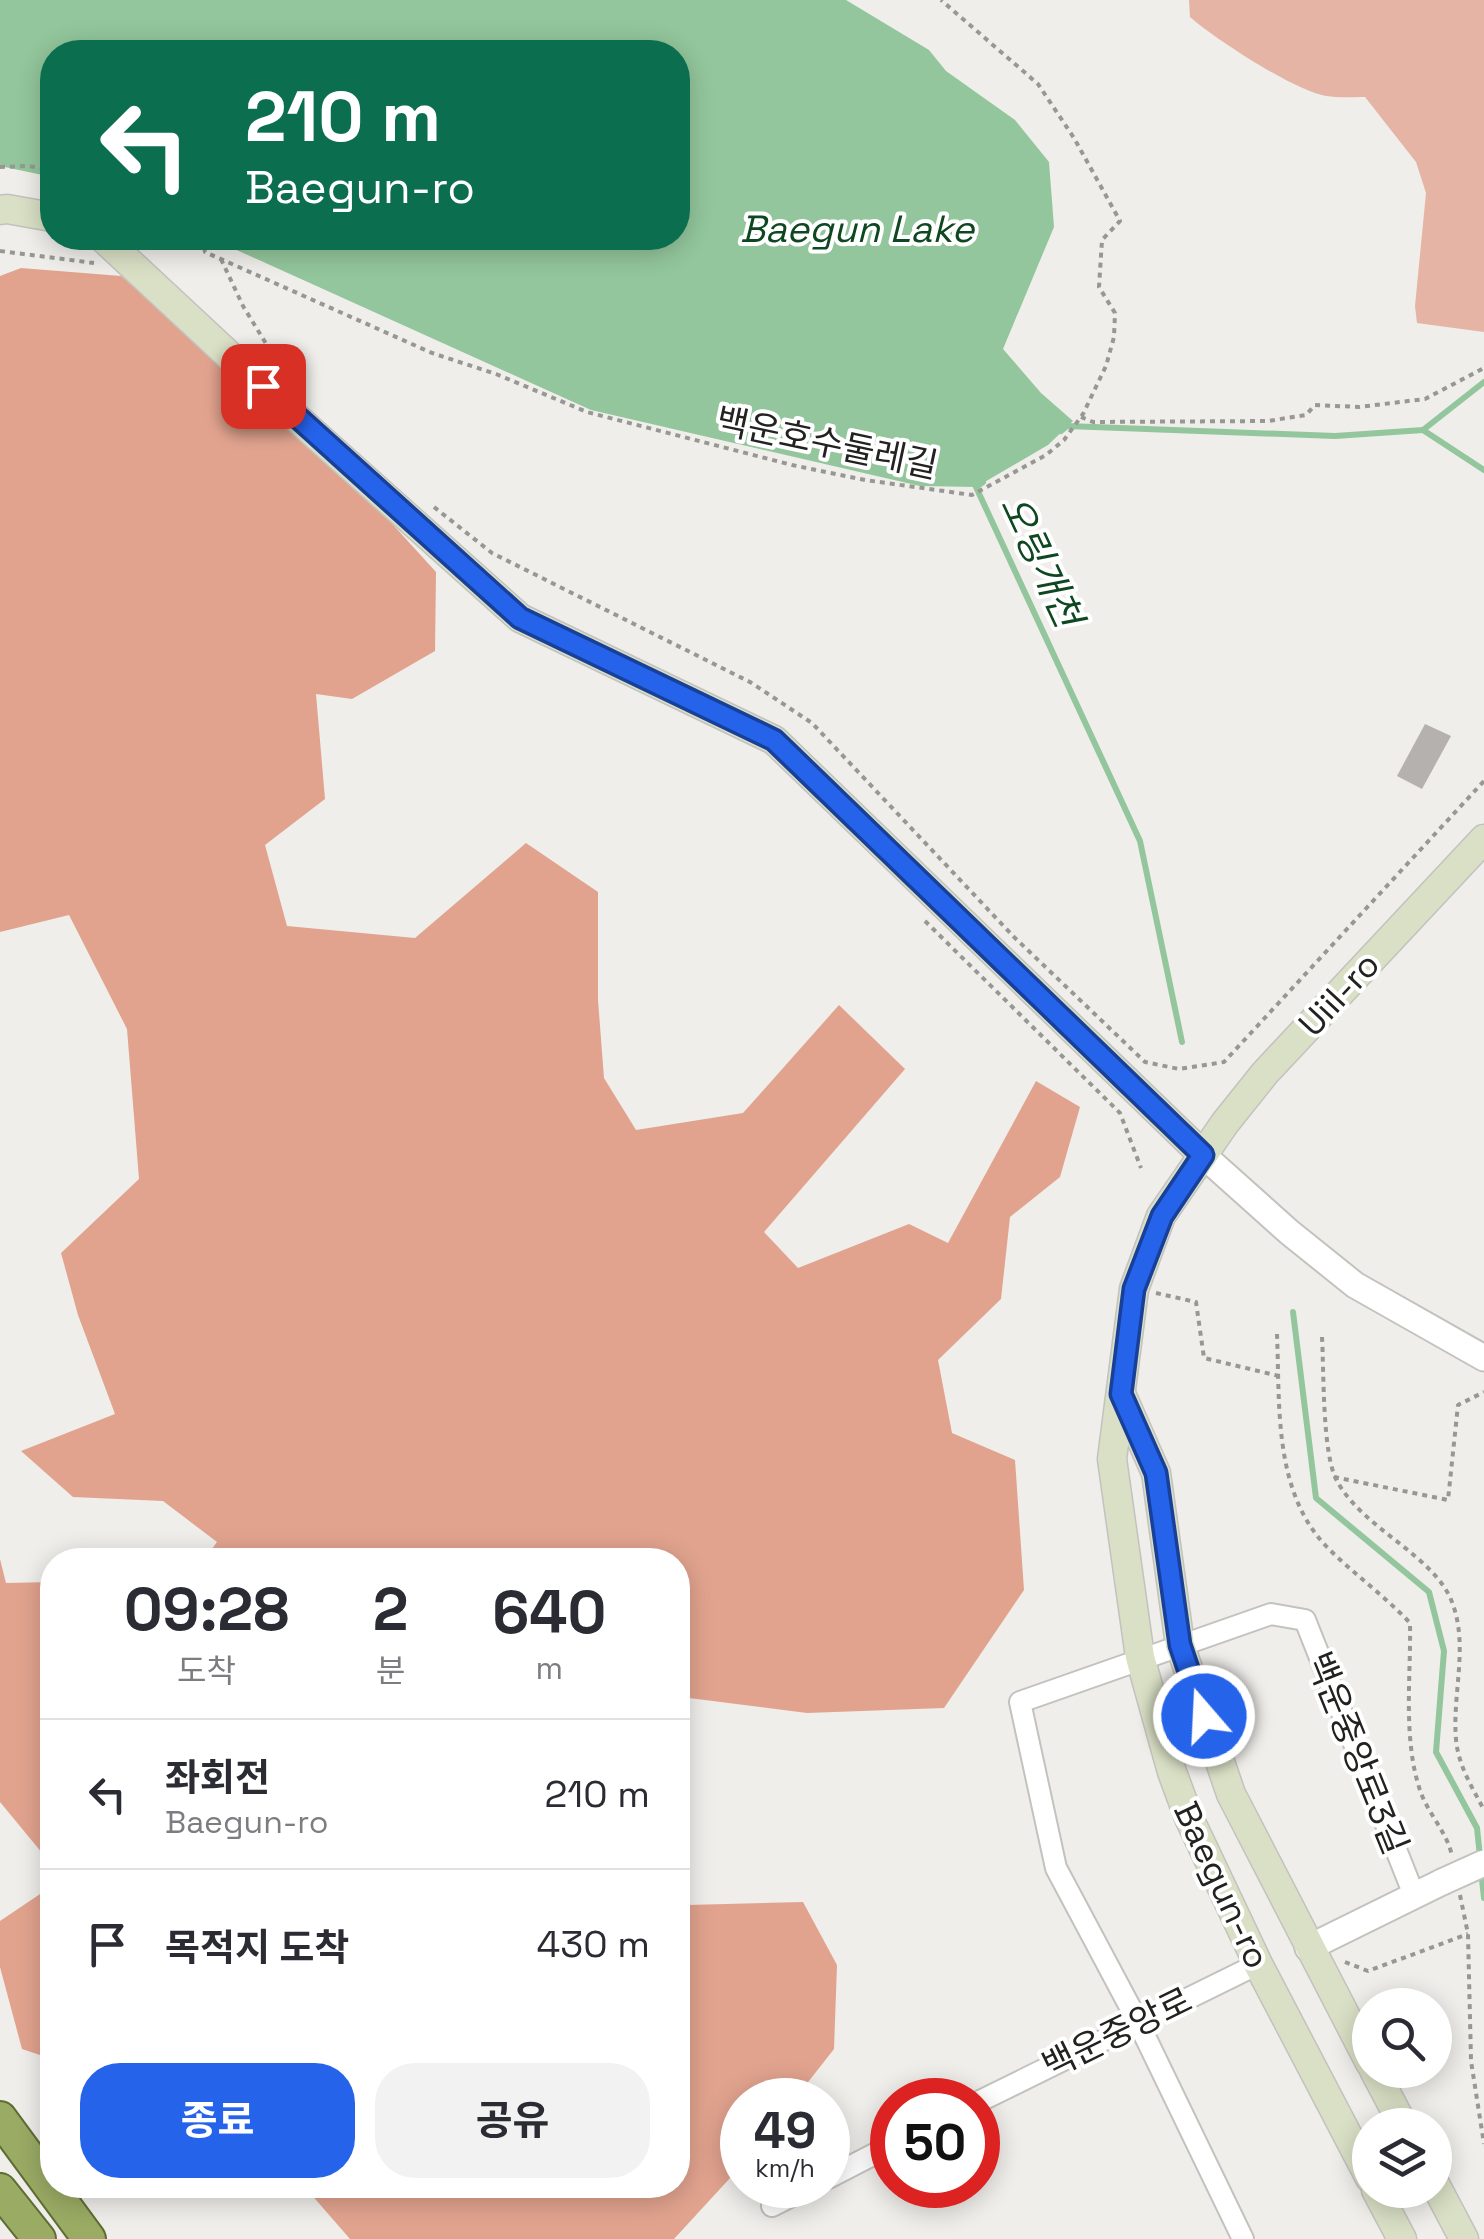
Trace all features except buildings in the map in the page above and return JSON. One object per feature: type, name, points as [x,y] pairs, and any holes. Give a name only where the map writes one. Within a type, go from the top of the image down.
[{"type":"highway","points":[[0,2118],[40,2172]]},
{"type":"highway","points":[[0,2190],[39,2239]]},
{"type":"highway","points":[[59,2198],[89,2239]]},
{"type":"main road","points":[[0,210],[40,216]]},
{"type":"main road","points":[[116,250],[289,412],[520,618],[774,740],[1203,1155]]},
{"type":"main road","name":"Uiil-ro","points":[[1203,1155],[1265,1073],[1484,839]]},
{"type":"main road","name":"Baegun-ro","points":[[1203,1155],[1162,1216],[1134,1289],[1112,1458],[1140,1658],[1189,1818],[1258,1964],[1352,2144]]},
{"type":"main road","name":"Baegun-ro","points":[[1121,1394],[1156,1473],[1180,1645],[1231,1794],[1352,2030]]},
{"type":"main road","points":[[1172,1772],[1174,1741],[1182,1734],[1194,1735],[1216,1751]]},
{"type":"main road","points":[[1386,2208],[1402,2239]]},
{"type":"main road","points":[[1448,2208],[1464,2239]]},
{"type":"street","points":[[1203,1155],[1355,1285],[1484,1358]]},
{"type":"street","name":"백운중앙로3길","points":[[1180,1645],[1271,1614],[1304,1620],[1414,1895]]},
{"type":"street","points":[[1180,1645],[1020,1702],[1056,1868],[1138,2022],[1243,2239]]},
{"type":"street","points":[[1308,1948],[1450,1874],[1484,1863]]},
{"type":"street","name":"백운중앙로","points":[[1000,2091],[1258,1964]]},
{"type":"path","name":"백운호수둘레길","points":[[205,250],[432,353],[496,374],[587,412],[744,454],[866,480],[972,495],[1046,454],[1064,440],[1081,417],[1106,366],[1114,337],[1116,313],[1098,287],[1102,240],[1120,221],[1074,138],[1038,84],[942,0]]},
{"type":"path","points":[[0,167],[40,168]]},
{"type":"path","points":[[220,258],[286,378],[289,412]]},
{"type":"path","points":[[1081,417],[1094,422],[1268,421],[1306,415],[1315,405],[1359,407],[1425,399],[1484,368]]},
{"type":"path","points":[[1224,1062],[1484,781]]},
{"type":"path","points":[[1134,1289],[1196,1302],[1204,1358],[1279,1376]]},
{"type":"path","points":[[1277,1334],[1282,1445],[1300,1510],[1325,1545],[1385,1595],[1410,1624],[1412,1760],[1432,1818],[1449,1843],[1450,1874],[1468,1934],[1471,2061],[1484,2144]]},
{"type":"path","points":[[1322,1337],[1334,1477],[1353,1506],[1435,1576],[1452,1600],[1459,1637],[1456,1739],[1462,1767],[1484,1810]]},
{"type":"path","points":[[1334,1477],[1448,1500],[1458,1406],[1484,1392]]},
{"type":"path","points":[[1308,1948],[1368,1970],[1468,1934]]},
{"type":"shaded area","points":[[1189,0],[1484,0],[1484,332],[1417,323],[1415,306],[1426,193],[1416,162],[1365,97],[1326,96],[1276,75],[1190,17]]},
{"type":"shaded area","points":[[21,268],[121,276],[324,449],[436,572],[435,651],[352,699],[316,694],[325,799],[265,845],[287,926],[415,938],[526,843],[598,892],[598,1000],[604,1078],[636,1130],[743,1113],[839,1005],[905,1069],[764,1232],[798,1268],[909,1224],[948,1243],[1036,1081],[1080,1107],[1060,1177],[1010,1217],[1001,1299],[938,1360],[952,1433],[1015,1460],[1024,1590],[944,1708],[807,1713],[690,1698],[690,1548],[213,1548],[217,1542],[163,1501],[73,1497],[21,1451],[115,1414],[78,1315],[61,1253],[139,1179],[127,1029],[69,915],[0,932],[0,276]]},
{"type":"shaded area","points":[[0,1559],[6,1583],[40,1582],[40,1850],[0,1802]]},
{"type":"shaded area","points":[[40,1894],[40,2055],[22,2049],[0,1967],[0,1921]]},
{"type":"shaded area","points":[[803,1902],[837,1965],[834,2049],[811,2078],[720,2078],[720,2189],[674,2239],[350,2239],[314,2198],[690,2198],[690,1905]]},
{"type":"water","name":"Baegun Lake","points":[[0,0],[846,0],[929,50],[946,71],[1015,120],[1049,162],[1054,227],[1003,349],[1041,393],[1073,421],[1048,445],[976,487],[920,486],[591,410],[237,250],[690,250],[690,40],[40,40],[40,174],[0,166]]},
{"type":"waterway","points":[[1423,430],[1484,382]]},
{"type":"waterway","points":[[1061,431],[1067,426],[1335,436],[1423,430]]},
{"type":"waterway","points":[[1423,430],[1484,470]]},
{"type":"waterway","name":"오링개천","points":[[983,482],[976,487],[1140,841],[1182,1042]]},
{"type":"waterway","name":"오링개천","points":[[1293,1312],[1316,1498],[1429,1592],[1444,1651],[1436,1752],[1477,1828],[1480,1857]]},
{"type":"waterway","name":"오링개천","points":[[1481,1870],[1484,1898]]},
{"type":"route","points":[[263,386],[520,618],[774,740],[1203,1155],[1162,1216],[1134,1289],[1121,1394],[1156,1473],[1180,1645],[1204,1716]]}]
